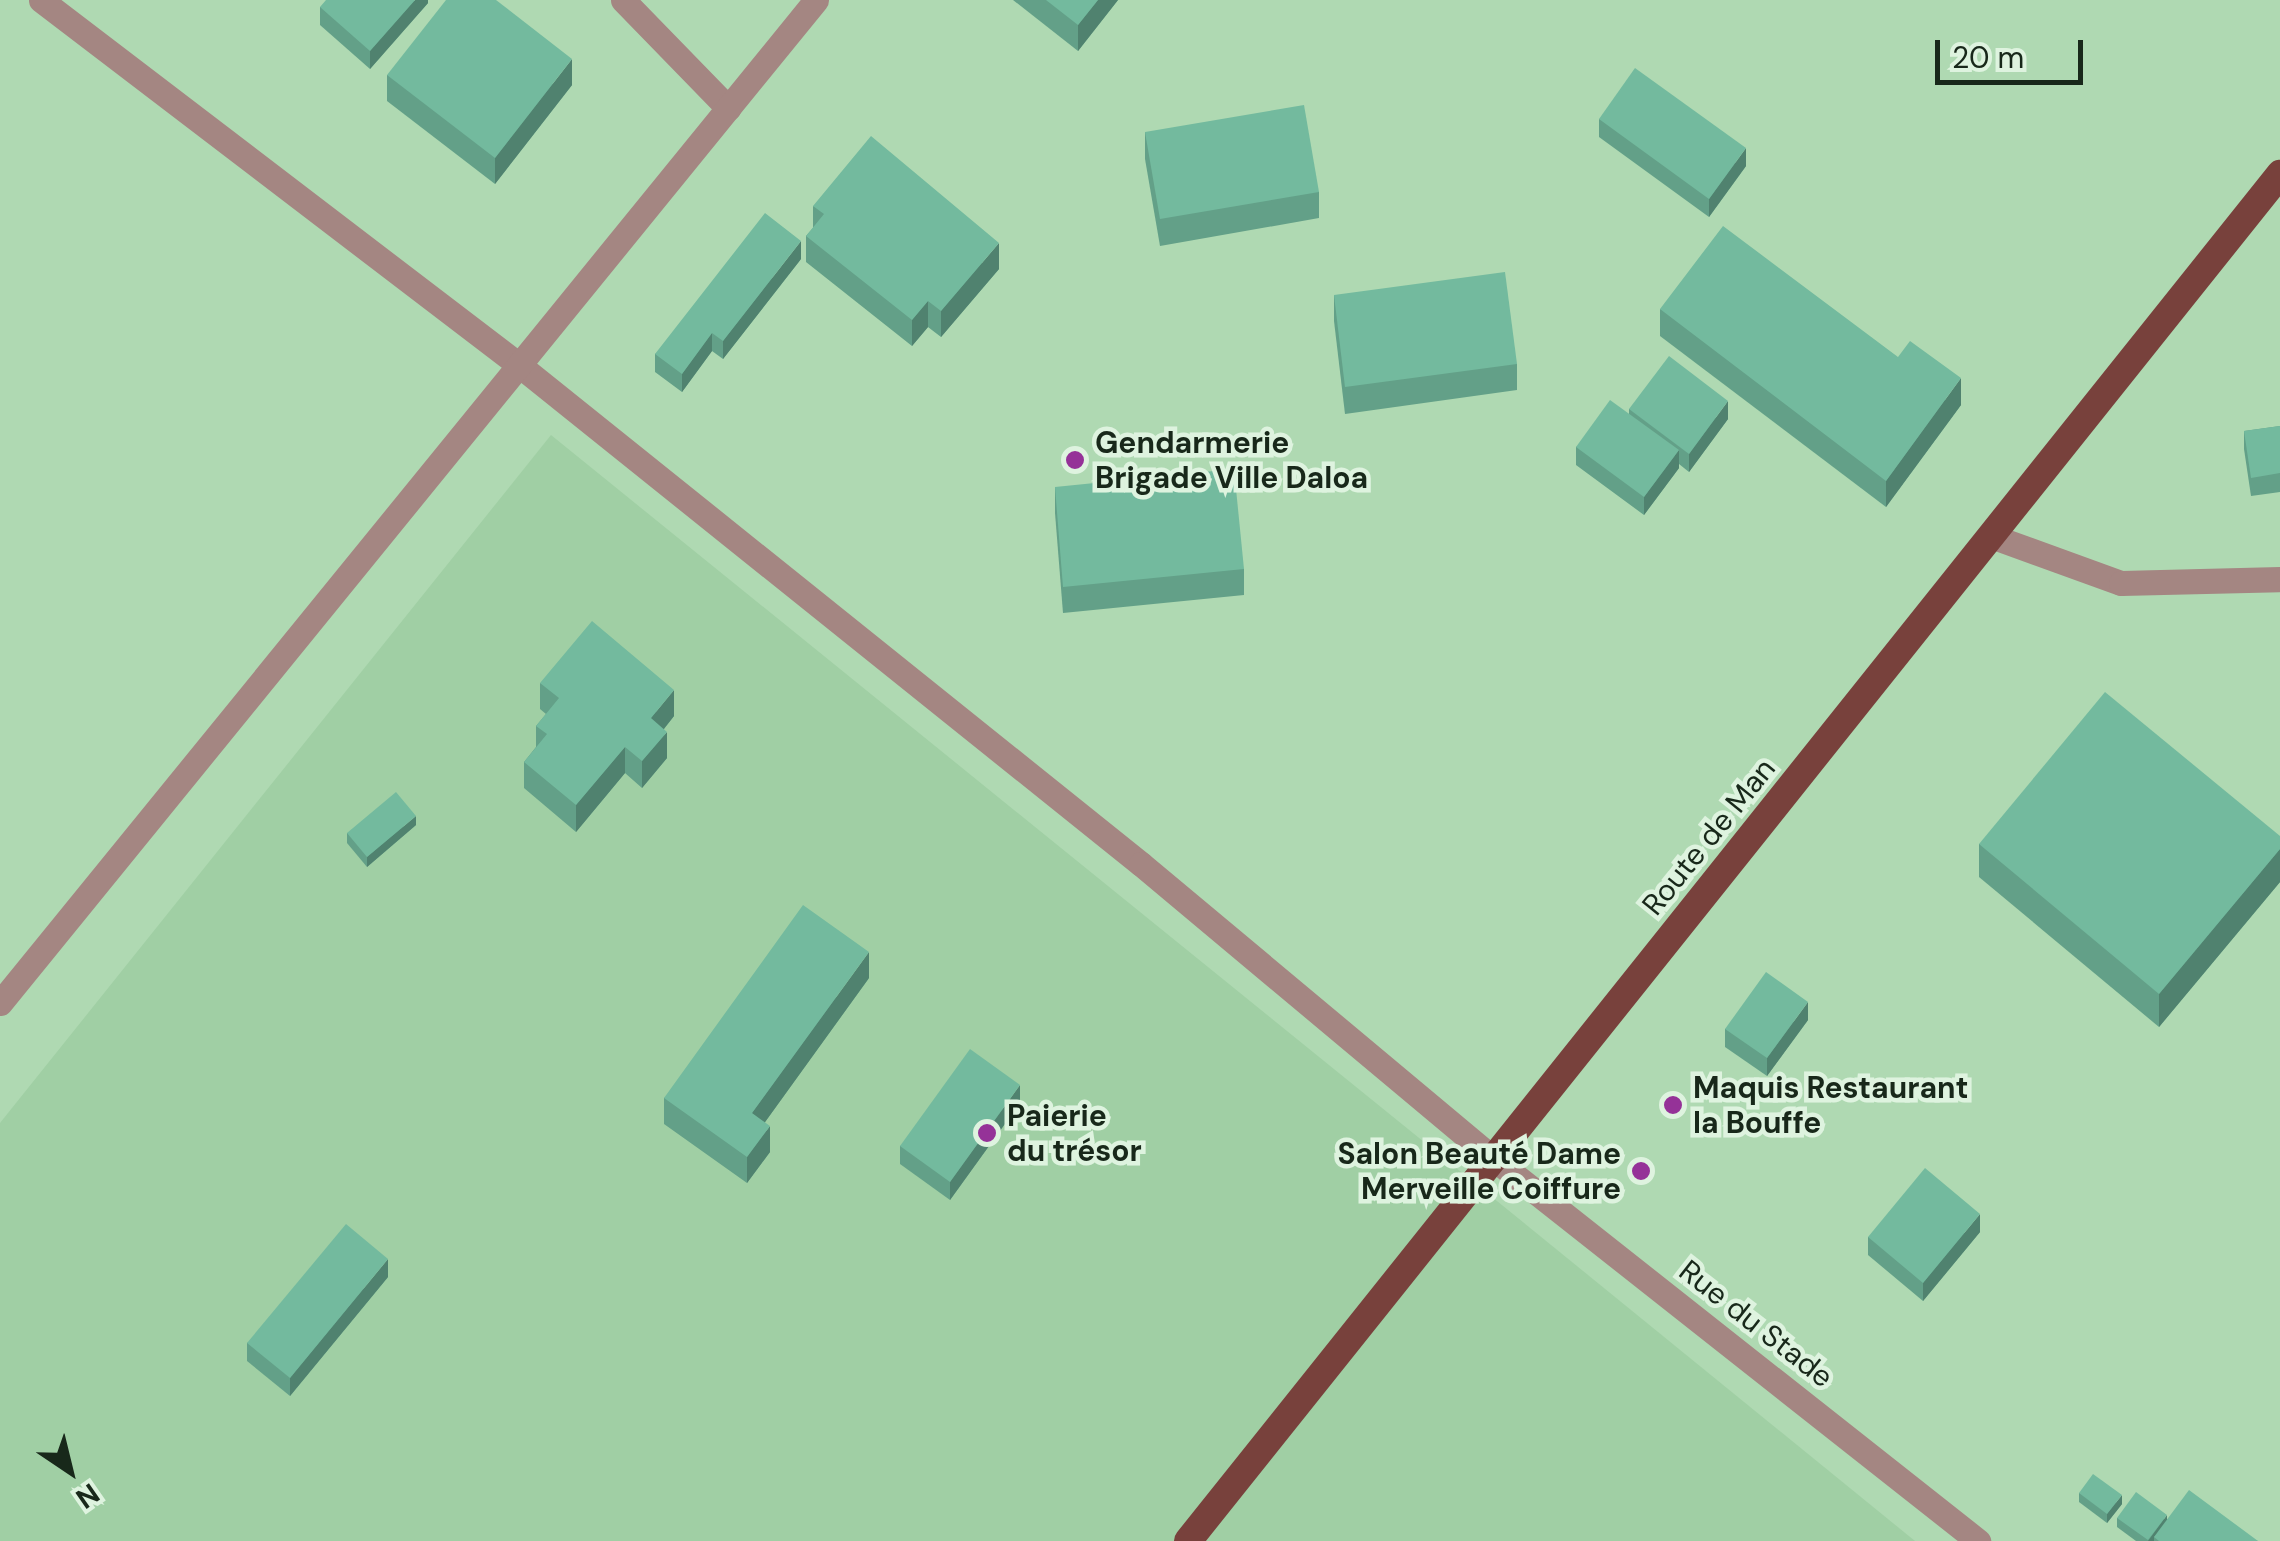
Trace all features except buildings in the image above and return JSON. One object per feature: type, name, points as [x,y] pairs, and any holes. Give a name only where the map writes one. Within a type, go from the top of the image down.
[{"type":"highway","name":"Route de Man","points":[[1188,1541],[2280,174]]},
{"type":"street","name":"Rue du Stade","points":[[42,0],[519,365],[1142,864],[1494,1159],[1978,1541]]},
{"type":"street","points":[[623,0],[728,108]]},
{"type":"street","points":[[5,991],[816,0]]},
{"type":"street","points":[[1990,536],[2121,583],[2280,578]]},
{"type":"shaded area","points":[[551,435],[1915,1541],[0,1541],[0,1123]]},
{"type":"place","name":"Gendarmerie Brigade Ville Daloa","points":[[1075,460]]},
{"type":"place","name":"Maquis Restaurant la Bouffe","points":[[1673,1105]]},
{"type":"place","name":"Paierie du trésor","points":[[987,1133]]},
{"type":"place","name":"Salon Beauté Dame Merveille Coiffure","points":[[1641,1171]]}]
